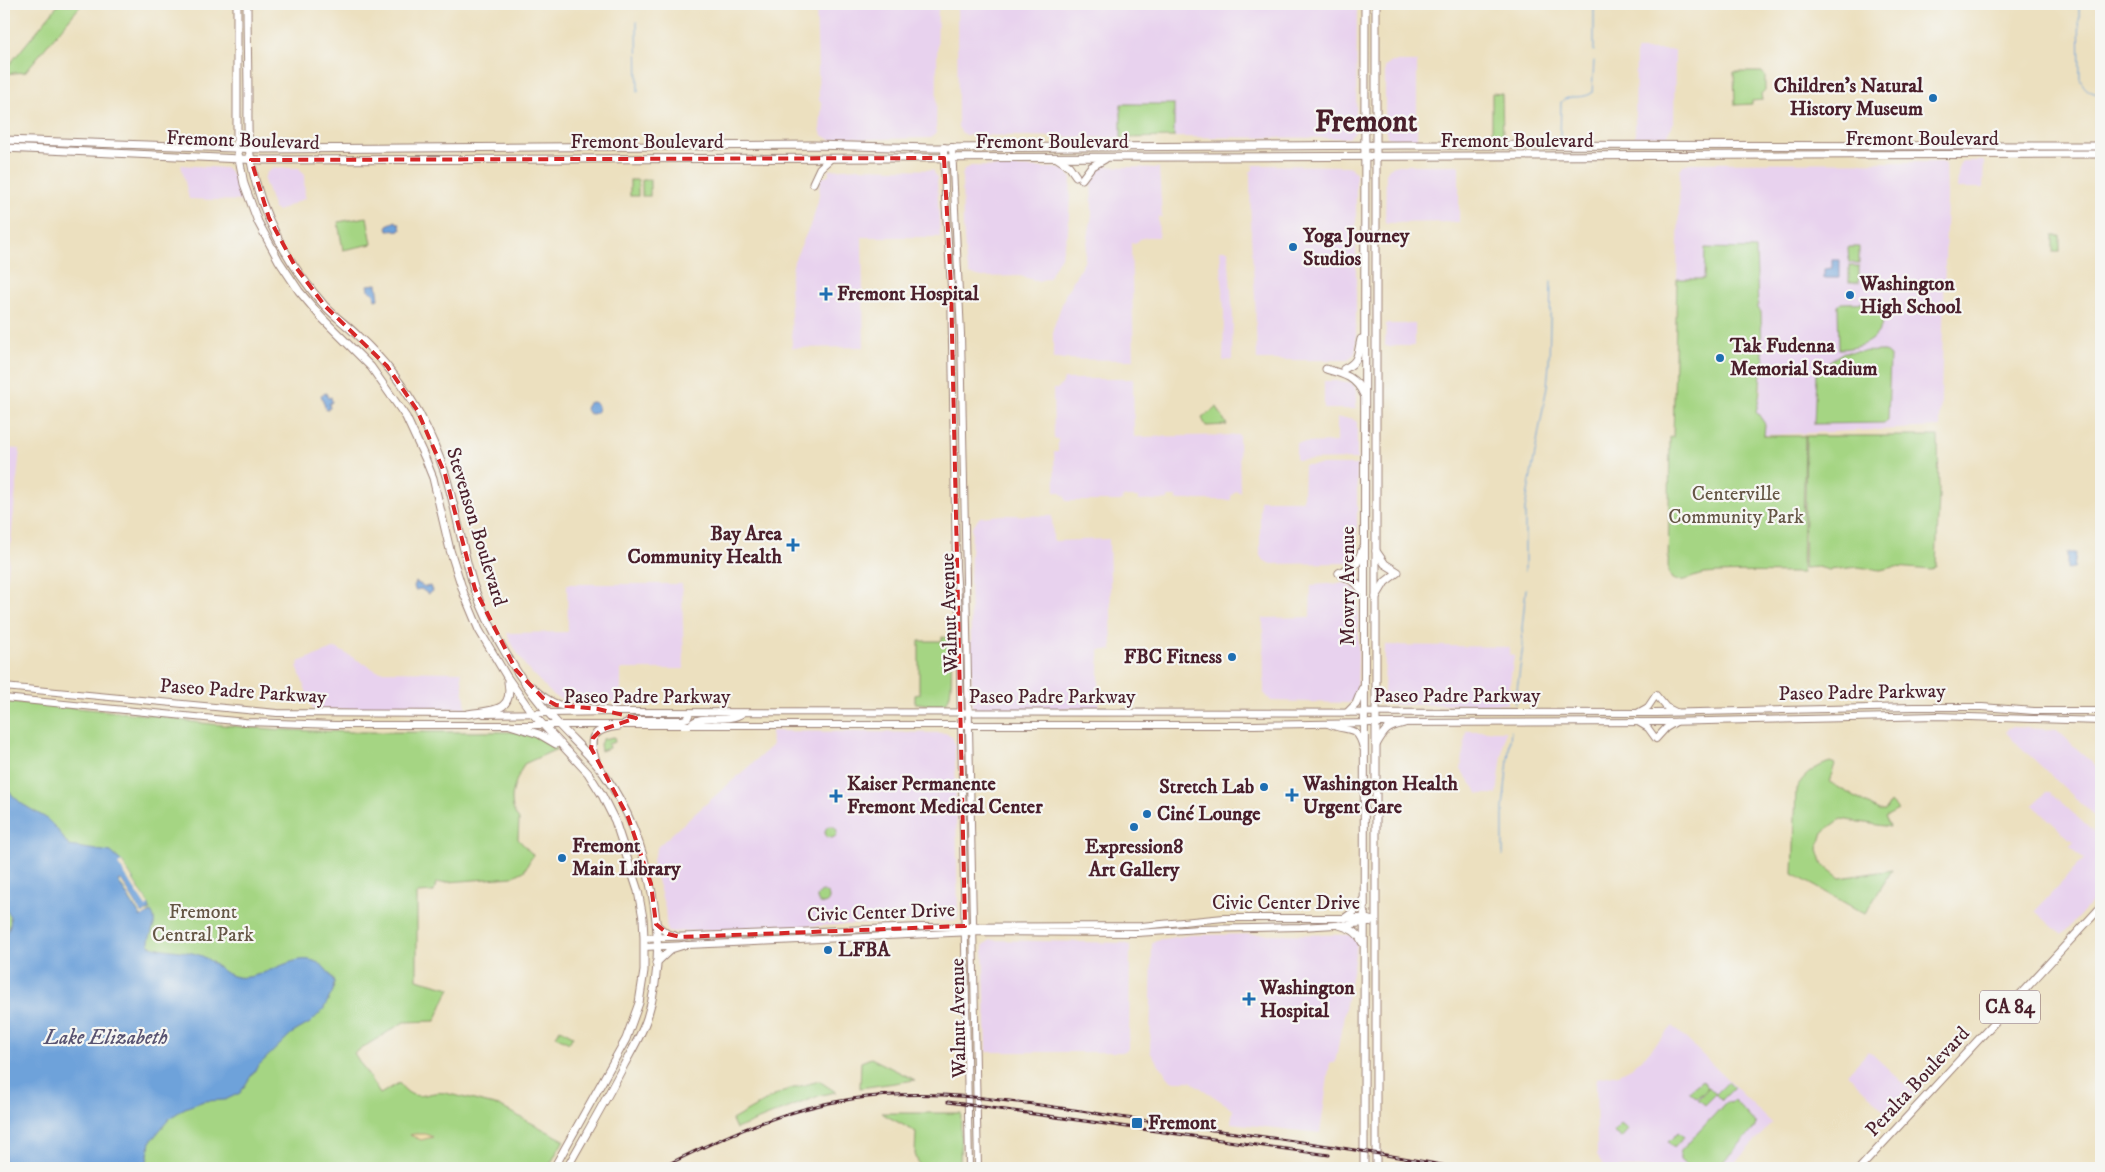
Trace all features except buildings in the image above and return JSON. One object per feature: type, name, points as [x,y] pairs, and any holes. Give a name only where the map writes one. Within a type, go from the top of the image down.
[{"type":"main road","name":"Stevenson Boulevard","points":[[237,4],[237,148],[244,184],[256,217],[284,270],[318,314],[371,367],[406,417],[433,478],[450,550],[464,594],[479,630],[507,677],[532,713],[588,773],[602,795],[615,821],[638,891],[643,918],[644,938],[642,994],[630,1030],[554,1168]]},
{"type":"main road","name":"Stevenson Boulevard","points":[[247,4],[250,160],[265,209],[292,262],[325,306],[387,366],[417,410],[438,452],[474,589],[488,620],[516,670],[549,714],[599,767],[614,789],[628,817],[651,884],[656,924],[656,963],[653,996],[647,1019],[617,1079],[567,1168]]},
{"type":"main road","name":"Mowry Avenue","points":[[1364,4],[1364,1168]]},
{"type":"main road","name":"Mowry Avenue","points":[[1376,4],[1376,1168]]},
{"type":"main road","name":"Fremont Boulevard","points":[[4,140],[60,147],[250,160],[1377,158],[2101,154]]},
{"type":"main road","name":"Fremont Boulevard","points":[[4,148],[521,148],[812,145],[948,147],[1365,145],[2101,146]]},
{"type":"main road","points":[[1837,145],[1838,155]]},
{"type":"main road","points":[[1730,156],[1750,152],[1777,151],[1780,146]]},
{"type":"main road","name":"Walnut Avenue","points":[[948,147],[969,1168]]},
{"type":"main road","name":"Walnut Avenue","points":[[948,158],[960,287],[978,1168]]},
{"type":"main road","points":[[1057,158],[1069,166],[1079,178],[1091,166],[1108,158]]},
{"type":"main road","points":[[813,183],[820,168],[830,159]]},
{"type":"main road","points":[[1344,369],[1352,365],[1358,357],[1364,326]]},
{"type":"main road","points":[[1326,369],[1352,378],[1360,386],[1365,398]]},
{"type":"main road","points":[[1365,463],[1370,470],[1376,496]]},
{"type":"main road","points":[[1364,546],[1357,562],[1339,573],[1356,583],[1364,593]]},
{"type":"main road","points":[[1376,551],[1385,564],[1398,572],[1385,582],[1376,598]]},
{"type":"main road","points":[[516,670],[543,698],[556,705],[567,708],[598,708],[613,712]]},
{"type":"main road","points":[[1348,712],[1360,697],[1364,674]]},
{"type":"main road","points":[[468,714],[504,706],[510,696],[507,677]]},
{"type":"main road","name":"Paseo Padre Parkway","points":[[4,687],[277,713],[1638,713],[1913,707],[2101,711]]},
{"type":"main road","points":[[1638,713],[1648,707],[1656,695],[1666,706],[1677,712]]},
{"type":"main road","name":"Paseo Padre Parkway","points":[[4,698],[246,722],[335,725],[1327,724],[1638,722],[1929,716],[2101,721]]},
{"type":"main road","points":[[599,767],[591,748],[593,738],[601,730],[634,720],[682,720],[688,718],[690,713]]},
{"type":"main road","points":[[690,725],[698,719],[736,718],[743,713]]},
{"type":"main road","points":[[1638,722],[1648,728],[1656,739],[1666,728],[1678,721]]},
{"type":"main road","points":[[1376,745],[1385,730],[1390,726],[1404,723]]},
{"type":"main road","points":[[1327,724],[1338,729],[1349,729],[1356,732],[1360,737],[1364,755]]},
{"type":"main road","points":[[510,725],[539,734],[565,749]]},
{"type":"main road","points":[[1345,918],[1356,910],[1364,898]]},
{"type":"main road","name":"Peralta Boulevard","points":[[1860,1168],[2101,907]]},
{"type":"main road","name":"Civic Center Drive","points":[[644,938],[1141,926],[1224,918],[1345,918],[1375,921]]},
{"type":"main road","name":"Civic Center Drive","points":[[973,929],[1137,933],[1200,928],[1339,925],[1364,921]]},
{"type":"main road","points":[[656,924],[668,934],[680,937]]},
{"type":"main road","points":[[1339,925],[1357,934],[1364,948]]},
{"type":"main road","name":"Civic Center Drive","points":[[644,947],[965,929]]},
{"type":"main road","points":[[656,963],[671,949],[684,946]]},
{"type":"highlighted area","points":[[944,158],[951,287],[965,926],[680,937],[668,934],[656,924],[651,884],[628,817],[591,748],[593,738],[601,730],[636,718],[598,709],[556,705],[543,698],[516,670],[475,589],[445,474],[417,410],[387,366],[325,306],[295,266],[269,218],[251,160]]},
{"type":"shaded area","points":[[938,4],[936,133],[931,138],[863,139],[855,137],[831,140],[822,135],[820,129],[822,103],[819,100],[816,6]]},
{"type":"shaded area","points":[[957,4],[1357,4],[1356,131],[1348,138],[1174,137],[1174,104],[1121,104],[1121,138],[966,135],[958,127]]},
{"type":"shaded area","points":[[1636,50],[1675,50],[1674,121],[1667,136],[1635,137]]},
{"type":"shaded area","points":[[1392,62],[1417,62],[1417,140],[1387,137],[1385,129],[1385,67]]},
{"type":"shaded area","points":[[1962,161],[1984,161],[1983,188],[1957,188],[1959,165]]},
{"type":"shaded area","name":"Washington High School","points":[[1942,162],[1946,164],[1947,197],[1940,427],[1764,435],[1765,424],[1756,411],[1761,392],[1762,353],[1761,312],[1758,308],[1756,282],[1677,279],[1680,170],[1683,165],[1689,163]]},
{"type":"shaded area","points":[[181,165],[225,168],[234,176],[242,201],[189,199]]},
{"type":"shaded area","points":[[1253,165],[1346,166],[1351,167],[1356,173],[1356,345],[1355,353],[1348,360],[1257,360],[1251,237],[1250,172],[1253,170]]},
{"type":"shaded area","points":[[1397,165],[1459,165],[1459,222],[1385,223],[1386,174],[1389,168]]},
{"type":"shaded area","points":[[971,166],[1055,168],[1068,172],[1071,179],[1068,233],[1061,256],[1049,278],[1038,281],[1020,276],[982,277],[970,274],[966,263],[962,176],[964,170]]},
{"type":"shaded area","points":[[1101,166],[1159,168],[1162,217],[1158,217],[1159,237],[1147,237],[1140,239],[1135,244],[1131,243],[1134,360],[1053,359],[1053,329],[1066,293],[1084,262],[1092,214],[1091,180],[1093,173]]},
{"type":"shaded area","points":[[273,168],[299,168],[304,174],[305,198],[278,211],[274,209],[264,180],[266,173]]},
{"type":"shaded area","points":[[859,168],[933,170],[937,178],[940,237],[862,237],[864,347],[792,348],[790,280],[794,261],[813,219],[818,201],[821,177],[826,177],[829,174],[829,170]]},
{"type":"shaded area","points":[[1220,250],[1228,250],[1233,316],[1232,360],[1223,361],[1224,311]]},
{"type":"shaded area","points":[[1386,324],[1415,324],[1415,346],[1385,346]]},
{"type":"shaded area","points":[[1064,379],[1133,379],[1134,437],[1239,435],[1240,492],[1236,491],[1231,496],[1231,500],[1177,500],[1177,497],[1168,497],[1168,500],[1138,501],[1138,497],[1123,497],[1122,501],[1066,501],[1065,497],[1059,492],[1055,492],[1054,452],[1058,452],[1058,439],[1054,439],[1053,389],[1057,389]]},
{"type":"shaded area","points":[[1324,381],[1352,383],[1357,391],[1356,407],[1354,409],[1324,409]]},
{"type":"shaded area","points":[[1337,418],[1351,418],[1357,422],[1357,459],[1296,460],[1296,443],[1337,442]]},
{"type":"shaded area","points":[[4,448],[20,449],[4,612]]},
{"type":"shaded area","points":[[1304,465],[1357,465],[1357,551],[1355,557],[1348,563],[1272,564],[1260,556],[1260,500],[1303,500]]},
{"type":"shaded area","points":[[1002,515],[1052,516],[1053,539],[1055,541],[1109,539],[1112,650],[1099,650],[1099,703],[1097,708],[977,710],[972,706],[970,579],[972,527],[980,517]]},
{"type":"shaded area","points":[[1345,583],[1356,589],[1358,601],[1357,692],[1354,699],[1349,703],[1271,701],[1264,693],[1263,618],[1310,617],[1311,585]]},
{"type":"shaded area","points":[[567,584],[682,584],[684,669],[621,669],[621,702],[571,701],[560,699],[552,694],[526,667],[507,633],[568,632]]},
{"type":"shaded area","points":[[1385,645],[1510,647],[1509,655],[1514,656],[1507,704],[1396,705],[1389,703],[1384,697]]},
{"type":"shaded area","points":[[336,648],[377,671],[461,672],[466,708],[313,710],[297,666],[299,665],[298,662]]},
{"type":"shaded area","points":[[2008,728],[2057,730],[2101,771],[2101,822],[2012,739],[2006,732]]},
{"type":"shaded area","name":"Kaiser Permanente Fremont Medical Center","points":[[771,731],[945,733],[952,736],[955,744],[958,917],[956,920],[667,932],[665,908],[652,862],[658,846],[772,746]]},
{"type":"shaded area","points":[[1466,731],[1505,731],[1497,794],[1479,794],[1461,770]]},
{"type":"shaded area","points":[[2046,792],[2050,792],[2101,839],[2101,892],[2062,935],[2035,911],[2084,859],[2070,846],[2073,842],[2033,805]]},
{"type":"shaded area","name":"Washington Hospital","points":[[1191,935],[1350,935],[1356,940],[1357,945],[1335,1063],[1330,1063],[1320,1133],[1231,1123],[1233,1109],[1190,1081],[1171,1081],[1150,1052],[1152,944],[1156,940]]},
{"type":"shaded area","points":[[990,940],[1126,943],[1130,946],[1129,1047],[1127,1050],[1122,1052],[987,1052],[983,946]]},
{"type":"shaded area","points":[[1673,1026],[1772,1123],[1730,1168],[1604,1168],[1597,1155],[1596,1078],[1619,1074],[1631,1068]]},
{"type":"shaded area","points":[[1869,1051],[1915,1094],[1893,1118],[1847,1074]]},
{"type":"green space","points":[[59,4],[82,4],[25,72],[4,74],[4,71]]},
{"type":"green space","points":[[1734,72],[1762,72],[1765,76],[1765,90],[1761,94],[1762,100],[1752,101],[1752,104],[1735,105]]},
{"type":"green space","points":[[1492,93],[1502,94],[1503,138],[1492,138]]},
{"type":"green space","points":[[1121,104],[1174,104],[1174,137],[1121,138]]},
{"type":"green space","points":[[630,180],[638,180],[638,196],[630,196]]},
{"type":"green space","points":[[642,180],[650,180],[650,196],[642,196]]},
{"type":"green space","points":[[367,217],[372,244],[343,250],[338,222]]},
{"type":"green space","points":[[2053,236],[2060,236],[2060,252],[2053,252]]},
{"type":"green space","points":[[1848,247],[1859,247],[1859,263],[1849,263]]},
{"type":"green space","name":"Centerville Community Park","points":[[1705,248],[1756,249],[1758,308],[1761,312],[1762,353],[1765,360],[1761,370],[1756,411],[1765,424],[1764,436],[1805,436],[1802,573],[1717,573],[1676,580],[1672,579],[1668,572],[1670,437],[1673,437],[1677,279],[1704,279]]},
{"type":"green space","points":[[1849,266],[1859,266],[1859,282],[1849,282]]},
{"type":"green space","points":[[1885,302],[1883,323],[1874,337],[1859,346],[1839,349],[1838,306],[1841,303]]},
{"type":"green space","points":[[1884,351],[1890,356],[1888,420],[1884,423],[1814,424],[1816,375],[1828,362],[1844,352]]},
{"type":"green space","points":[[1217,407],[1227,425],[1206,426],[1202,418]]},
{"type":"green space","points":[[1806,436],[1938,436],[1939,495],[1936,566],[1932,570],[1895,567],[1880,570],[1858,567],[1829,570],[1818,567],[1804,568]]},
{"type":"green space","points":[[942,637],[950,638],[951,682],[949,698],[946,702],[938,705],[915,703],[915,695],[919,694],[919,641],[942,641]]},
{"type":"green space","name":"Fremont Central Park","points":[[4,701],[161,716],[202,723],[244,727],[348,732],[522,732],[541,738],[557,749],[524,764],[513,792],[513,806],[519,820],[518,839],[533,855],[524,871],[512,877],[436,883],[434,892],[417,893],[417,979],[450,988],[435,1021],[404,1022],[354,1053],[380,1094],[399,1083],[411,1094],[445,1093],[499,1106],[564,1140],[548,1168],[4,1168]]},
{"type":"green space","points":[[614,737],[615,742],[608,744],[609,748],[601,751],[600,744],[603,739]]},
{"type":"green space","points":[[1830,762],[1835,764],[1830,779],[1831,783],[1879,811],[1885,811],[1890,802],[1898,810],[1885,817],[1890,827],[1841,819],[1823,832],[1818,849],[1823,865],[1840,878],[1892,870],[1865,914],[1793,874],[1796,789],[1810,772]]},
{"type":"green space","points":[[829,826],[833,826],[837,832],[833,838],[829,838],[825,834],[825,830]]},
{"type":"green space","points":[[823,892],[829,898],[823,904],[817,898]]},
{"type":"green space","points":[[560,1029],[573,1036],[569,1043],[556,1036]]},
{"type":"green space","points":[[871,1058],[915,1080],[860,1088],[861,1062]]},
{"type":"green space","points":[[1702,1080],[1708,1087],[1697,1098],[1689,1091]]},
{"type":"green space","points":[[819,1081],[836,1092],[821,1095],[736,1129],[732,1120],[783,1091]]},
{"type":"green space","points":[[1728,1082],[1734,1088],[1722,1100],[1716,1094]]},
{"type":"green space","points":[[1709,1087],[1716,1094],[1705,1105],[1698,1099]]},
{"type":"green space","points":[[1734,1100],[1756,1124],[1754,1129],[1717,1168],[1689,1168],[1680,1160],[1680,1152],[1726,1102],[1731,1103]]},
{"type":"green space","points":[[881,1113],[961,1113],[960,1168],[920,1168],[915,1154],[916,1132]]},
{"type":"green space","points":[[1621,1124],[1628,1130],[1621,1138],[1613,1132]]},
{"type":"green space","points":[[1678,1132],[1684,1137],[1674,1148],[1668,1142]]},
{"type":"sand","points":[[425,1134],[433,1137],[421,1140],[410,1135]]},
{"type":"water","points":[[396,221],[399,223],[401,230],[388,231],[387,225]]},
{"type":"water","points":[[1832,260],[1840,260],[1840,278],[1824,278],[1824,269],[1832,268]]},
{"type":"water","points":[[377,284],[379,299],[375,300],[374,294],[369,290],[368,285]]},
{"type":"water","points":[[326,393],[328,398],[331,397],[332,402],[329,404],[330,408],[326,410],[321,395]]},
{"type":"water","points":[[590,402],[594,402],[598,408],[594,414],[590,414],[586,410],[586,406]]},
{"type":"water","points":[[2067,553],[2076,553],[2074,569],[2067,569]]},
{"type":"water","points":[[416,582],[425,587],[430,586],[432,591],[428,594],[421,589],[415,590]]},
{"type":"water","name":"Lake Elizabeth","points":[[4,787],[22,804],[46,818],[69,846],[111,852],[122,862],[149,905],[150,910],[142,914],[121,880],[118,881],[141,917],[151,912],[153,916],[154,925],[149,945],[202,956],[227,974],[237,977],[250,977],[302,960],[314,961],[324,968],[334,982],[333,991],[323,1010],[310,1023],[291,1034],[257,1067],[240,1093],[225,1100],[204,1101],[185,1108],[170,1118],[150,1142],[146,1168],[4,1168],[4,938],[10,919],[4,908]]},
{"type":"pier","points":[[122,862],[149,905],[146,907],[118,864]]},
{"type":"pier","points":[[121,880],[142,914],[151,911],[142,917],[119,881]]},
{"type":"waterway","points":[[637,4],[638,8]]},
{"type":"waterway","points":[[1594,4],[1594,51]]},
{"type":"waterway","points":[[2079,4],[2080,79],[2088,90],[2101,94]]},
{"type":"waterway","points":[[637,22],[638,92]]},
{"type":"waterway","points":[[1560,138],[1561,102],[1568,98],[1592,93],[1594,61]]},
{"type":"waterway","points":[[1525,571],[1525,509],[1547,386],[1551,281]]},
{"type":"waterway","points":[[1515,704],[1523,646],[1522,628],[1526,589]]},
{"type":"waterway","points":[[1503,856],[1503,808],[1511,731]]},
{"type":"railway","points":[[661,1168],[730,1135],[777,1117],[826,1104],[888,1095],[961,1096],[997,1099],[1339,1148],[1457,1168]]},
{"type":"railway","points":[[948,1102],[1329,1155]]},
{"type":"place","name":"Children's Natural History Museum","points":[[1933,98]]},
{"type":"place","name":"Yoga Journey Studios","points":[[1293,247]]},
{"type":"place","name":"Fremont Hospital","points":[[826,294]]},
{"type":"place","name":"Washington High School","points":[[1850,295]]},
{"type":"place","name":"Tak Fudenna Memorial Stadium","points":[[1720,358]]},
{"type":"place","name":"Bay Area Community Health","points":[[793,545]]},
{"type":"place","name":"FBC Fitness","points":[[1232,657]]},
{"type":"place","name":"Stretch Lab","points":[[1264,787]]},
{"type":"place","name":"Washington Health Urgent Care","points":[[1292,795]]},
{"type":"place","name":"Kaiser Permanente Fremont Medical Center","points":[[836,796]]},
{"type":"place","name":"Ciné Lounge","points":[[1147,814]]},
{"type":"place","name":"Expression8 Art Gallery","points":[[1134,827]]},
{"type":"place","name":"Fremont Main Library","points":[[562,858]]},
{"type":"place","name":"LFBA","points":[[828,950]]},
{"type":"place","name":"Washington Hospital","points":[[1249,999]]},
{"type":"place","name":"Fremont","points":[[1137,1123]]},
{"type":"district","name":"Fremont","points":[[1366,122]]}]
